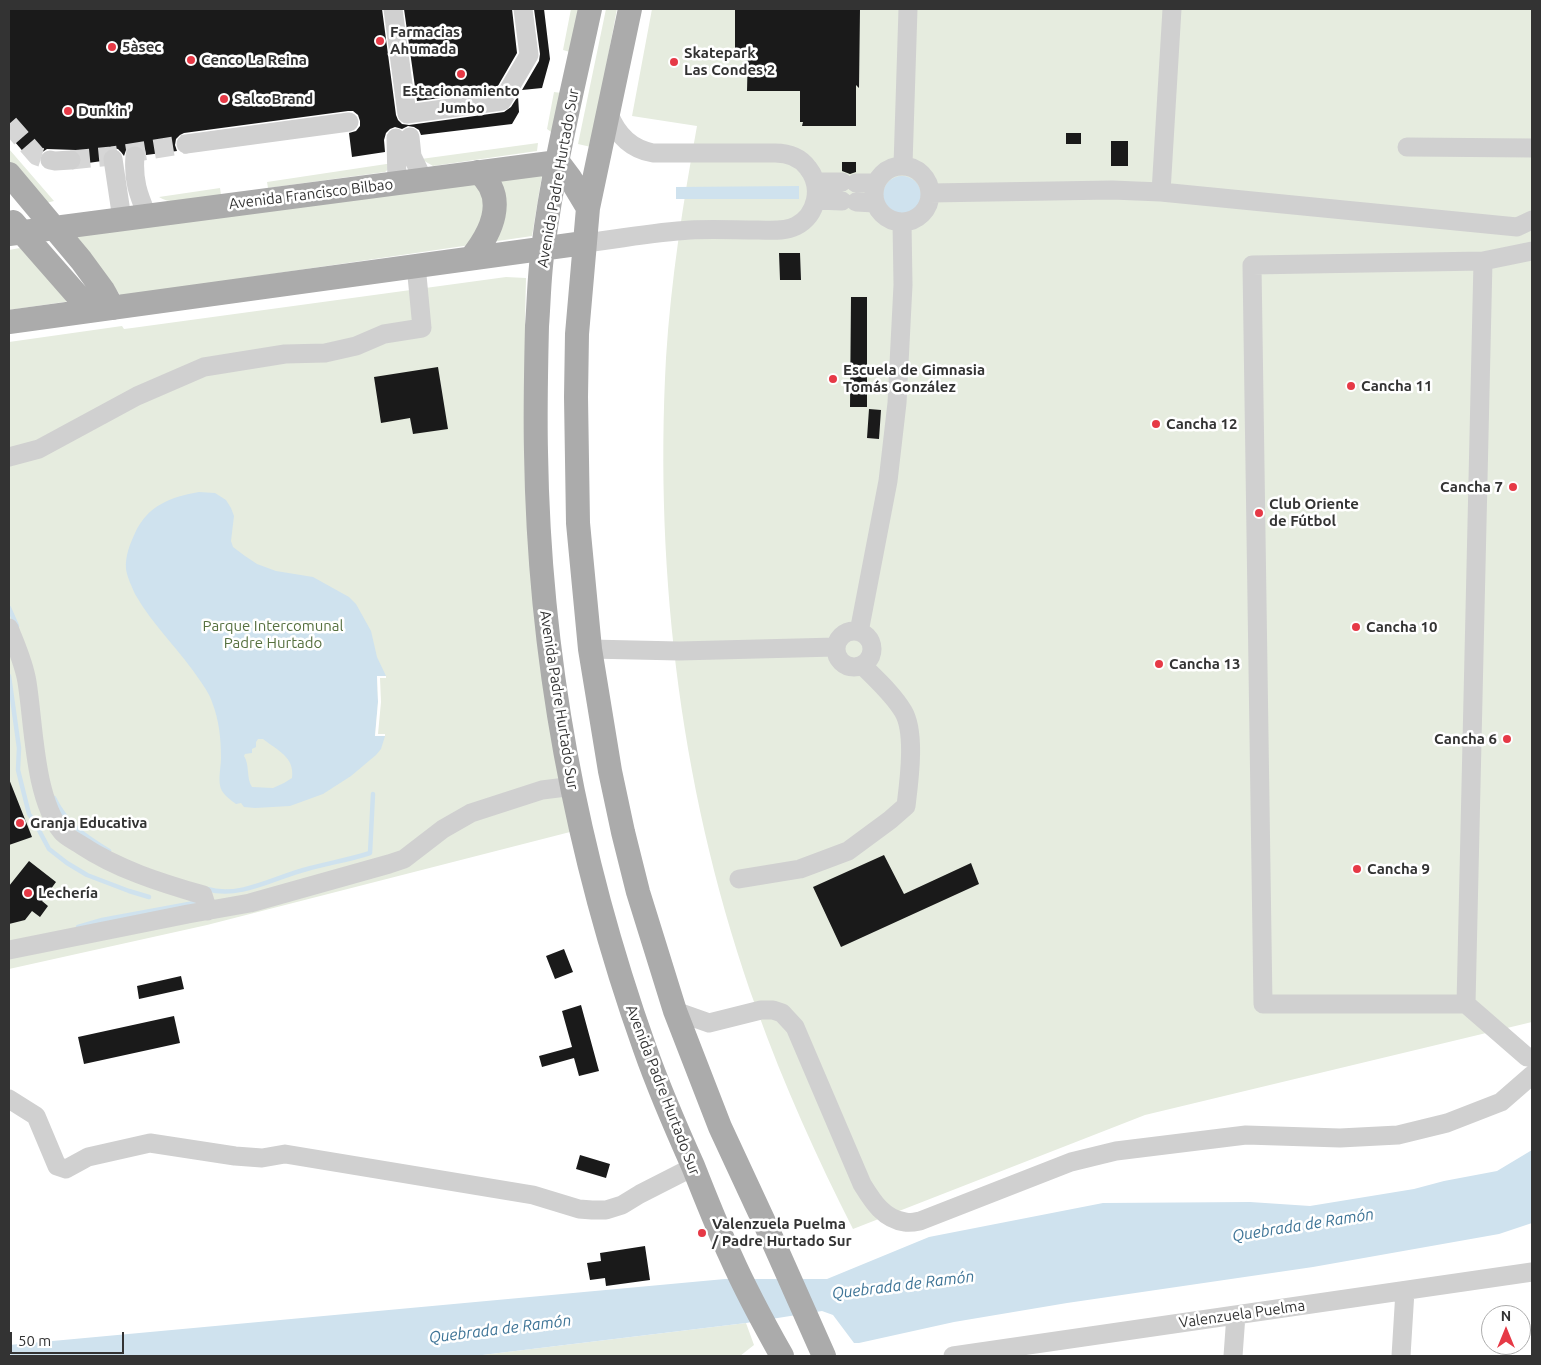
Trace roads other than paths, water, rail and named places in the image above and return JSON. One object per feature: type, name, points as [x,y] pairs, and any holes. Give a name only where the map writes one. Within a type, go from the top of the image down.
[{"type":"main road","name":"Avenida Padre Hurtado Sur","points":[[590,9],[542,250],[536,374],[536,470],[543,594],[551,661],[573,793],[602,914],[624,987],[659,1087],[732,1259],[782,1356]]},
{"type":"main road","points":[[630,9],[588,208],[577,343],[576,451],[578,524],[590,649],[610,772],[623,832],[646,918],[675,1011],[720,1127],[824,1356]]},
{"type":"main road","name":"Avenida Francisco Bilbao","points":[[13,228],[54,228],[558,162]]},
{"type":"main road","points":[[558,162],[588,208]]},
{"type":"main road","points":[[471,258],[489,233],[494,212],[494,202],[489,185],[478,172]]},
{"type":"main road","points":[[9,174],[104,290],[102,310]]},
{"type":"main road","points":[[13,228],[102,310]]},
{"type":"main road","points":[[9,322],[584,243]]},
{"type":"street","points":[[393,9],[407,114],[502,101],[530,55],[523,9]]},
{"type":"street","points":[[902,165],[908,9]]},
{"type":"street","points":[[1162,192],[1172,9]]},
{"type":"street","points":[[584,243],[689,230],[787,229],[802,222],[809,216],[816,191],[807,166],[801,160],[784,153],[644,152],[622,138],[616,131],[609,114]]},
{"type":"street","points":[[186,144],[349,122]]},
{"type":"street","points":[[398,183],[403,137],[423,179]]},
{"type":"street","points":[[1407,147],[1532,148]]},
{"type":"street","points":[[134,156],[133,172],[139,198],[147,216]]},
{"type":"street","points":[[113,159],[122,219]]},
{"type":"street","points":[[50,160],[55,162],[71,160]]},
{"type":"street","points":[[902,165],[919,171],[929,184],[930,192],[929,202],[925,210],[919,216],[902,222],[885,216],[879,210],[875,203],[874,193],[876,183],[886,170],[902,165]]},
{"type":"street","points":[[816,191],[849,192],[876,183]]},
{"type":"street","points":[[930,192],[1112,190],[1162,192],[1517,227],[1532,220]]},
{"type":"street","points":[[849,192],[875,203]]},
{"type":"street","points":[[859,632],[888,481],[897,403],[903,285],[902,222]]},
{"type":"street","points":[[1532,251],[1482,261],[1252,265],[1263,1004],[1466,1004],[1527,1057],[1532,1057]]},
{"type":"street","points":[[1466,1004],[1482,261]]},
{"type":"street","points":[[9,456],[39,449],[138,396],[204,367],[284,354],[325,354],[356,346],[384,334],[422,328],[416,265]]},
{"type":"street","points":[[9,628],[22,661],[27,681],[42,790],[50,813],[63,833],[113,863],[168,886],[203,895],[208,911]]},
{"type":"street","points":[[859,632],[868,638],[872,648],[870,658],[862,665],[851,667],[841,662],[836,653],[836,647],[844,634],[859,632]]},
{"type":"street","points":[[590,649],[679,651],[836,647]]},
{"type":"street","points":[[739,880],[800,869],[848,851],[906,806],[911,766],[909,724],[898,703],[862,665]]},
{"type":"street","points":[[9,950],[250,903],[404,859],[443,829],[471,813],[542,790],[566,787],[573,793]]},
{"type":"street","points":[[675,1011],[710,1023],[762,1010],[773,1010],[782,1013],[795,1027],[862,1184],[885,1214],[905,1222],[920,1221],[1071,1162],[1116,1151],[1246,1135],[1340,1138],[1398,1136],[1447,1123],[1501,1102],[1532,1076]]},
{"type":"street","points":[[9,1099],[36,1116],[57,1166],[66,1169],[88,1157],[150,1143],[235,1156],[262,1158],[285,1154],[533,1195],[579,1209],[606,1210],[622,1205],[693,1167]]},
{"type":"street","name":"Valenzuela Puelma","points":[[962,1356],[1532,1272]]},
{"type":"street","points":[[1401,1356],[1405,1291]]},
{"type":"street","points":[[1233,1356],[1236,1315]]},
{"type":"water","points":[[902,176],[915,182],[921,195],[915,208],[902,214],[889,208],[883,195],[889,182]]},
{"type":"water","points":[[799,186],[799,199],[676,199],[676,187]]},
{"type":"water","points":[[199,492],[215,493],[226,500],[234,516],[231,541],[233,547],[245,556],[257,564],[276,571],[313,577],[349,597],[356,604],[371,631],[377,657],[386,676],[377,676],[378,702],[375,736],[385,736],[381,749],[351,776],[323,794],[290,806],[244,807],[241,803],[236,804],[222,791],[219,779],[221,743],[210,697],[193,671],[142,606],[128,579],[126,569],[127,555],[131,541],[140,523],[161,504]],"holes":[[[258,739],[263,739],[284,755],[291,765],[292,778],[273,788],[252,787],[244,756],[245,754],[252,753],[252,749],[256,747]]]},
{"type":"water","name":"Quebrada de Ramón","points":[[1532,1150],[1532,1223],[1499,1234],[1313,1267],[1067,1303],[954,1322],[859,1343],[854,1343],[833,1315],[822,1311],[746,1323],[474,1356],[9,1356],[9,1345],[725,1279],[827,1279],[929,1237],[1103,1203],[1250,1202],[1310,1206],[1414,1189],[1497,1171]]},
{"type":"waterway","points":[[9,608],[17,626]]},
{"type":"waterway","points":[[9,676],[19,748],[18,770],[29,814],[49,849],[87,875],[149,897]]},
{"type":"waterway","points":[[207,889],[219,891],[245,889],[307,869],[370,853],[373,794]]},
{"type":"waterway","points":[[54,798],[65,816],[77,829],[109,851]]},
{"type":"waterway","points":[[78,927],[102,920],[194,903]]},
{"type":"tunnel","points":[[9,124],[37,156],[50,160]]},
{"type":"tunnel","points":[[71,160],[112,156],[186,144]]},
{"type":"place","name":"Farmacias Ahumada","points":[[380,41]]},
{"type":"place","name":"5àsec","points":[[112,47]]},
{"type":"place","name":"Cenco La Reina","points":[[191,60]]},
{"type":"place","name":"Skatepark Las Condes 2","points":[[674,62]]},
{"type":"place","name":"Estacionamiento Jumbo","points":[[461,74]]},
{"type":"place","name":"SalcoBrand","points":[[224,99]]},
{"type":"place","name":"Dunkin'","points":[[68,111]]},
{"type":"place","name":"Escuela de Gimnasia Tomás González","points":[[833,379]]},
{"type":"place","name":"Cancha 11","points":[[1351,386]]},
{"type":"place","name":"Cancha 12","points":[[1156,424]]},
{"type":"place","name":"Cancha 7","points":[[1513,487]]},
{"type":"place","name":"Club Oriente de Fútbol","points":[[1259,513]]},
{"type":"place","name":"Cancha 10","points":[[1356,627]]},
{"type":"place","name":"Cancha 13","points":[[1159,664]]},
{"type":"place","name":"Cancha 6","points":[[1507,739]]},
{"type":"place","name":"Granja Educativa","points":[[20,823]]},
{"type":"place","name":"Cancha 9","points":[[1357,869]]},
{"type":"place","name":"Lechería","points":[[28,893]]},
{"type":"place","name":"Valenzuela Puelma / Padre Hurtado Sur","points":[[702,1233]]},
{"type":"park label","name":"Parque Intercomunal Padre Hurtado","points":[[273,634]]}]
